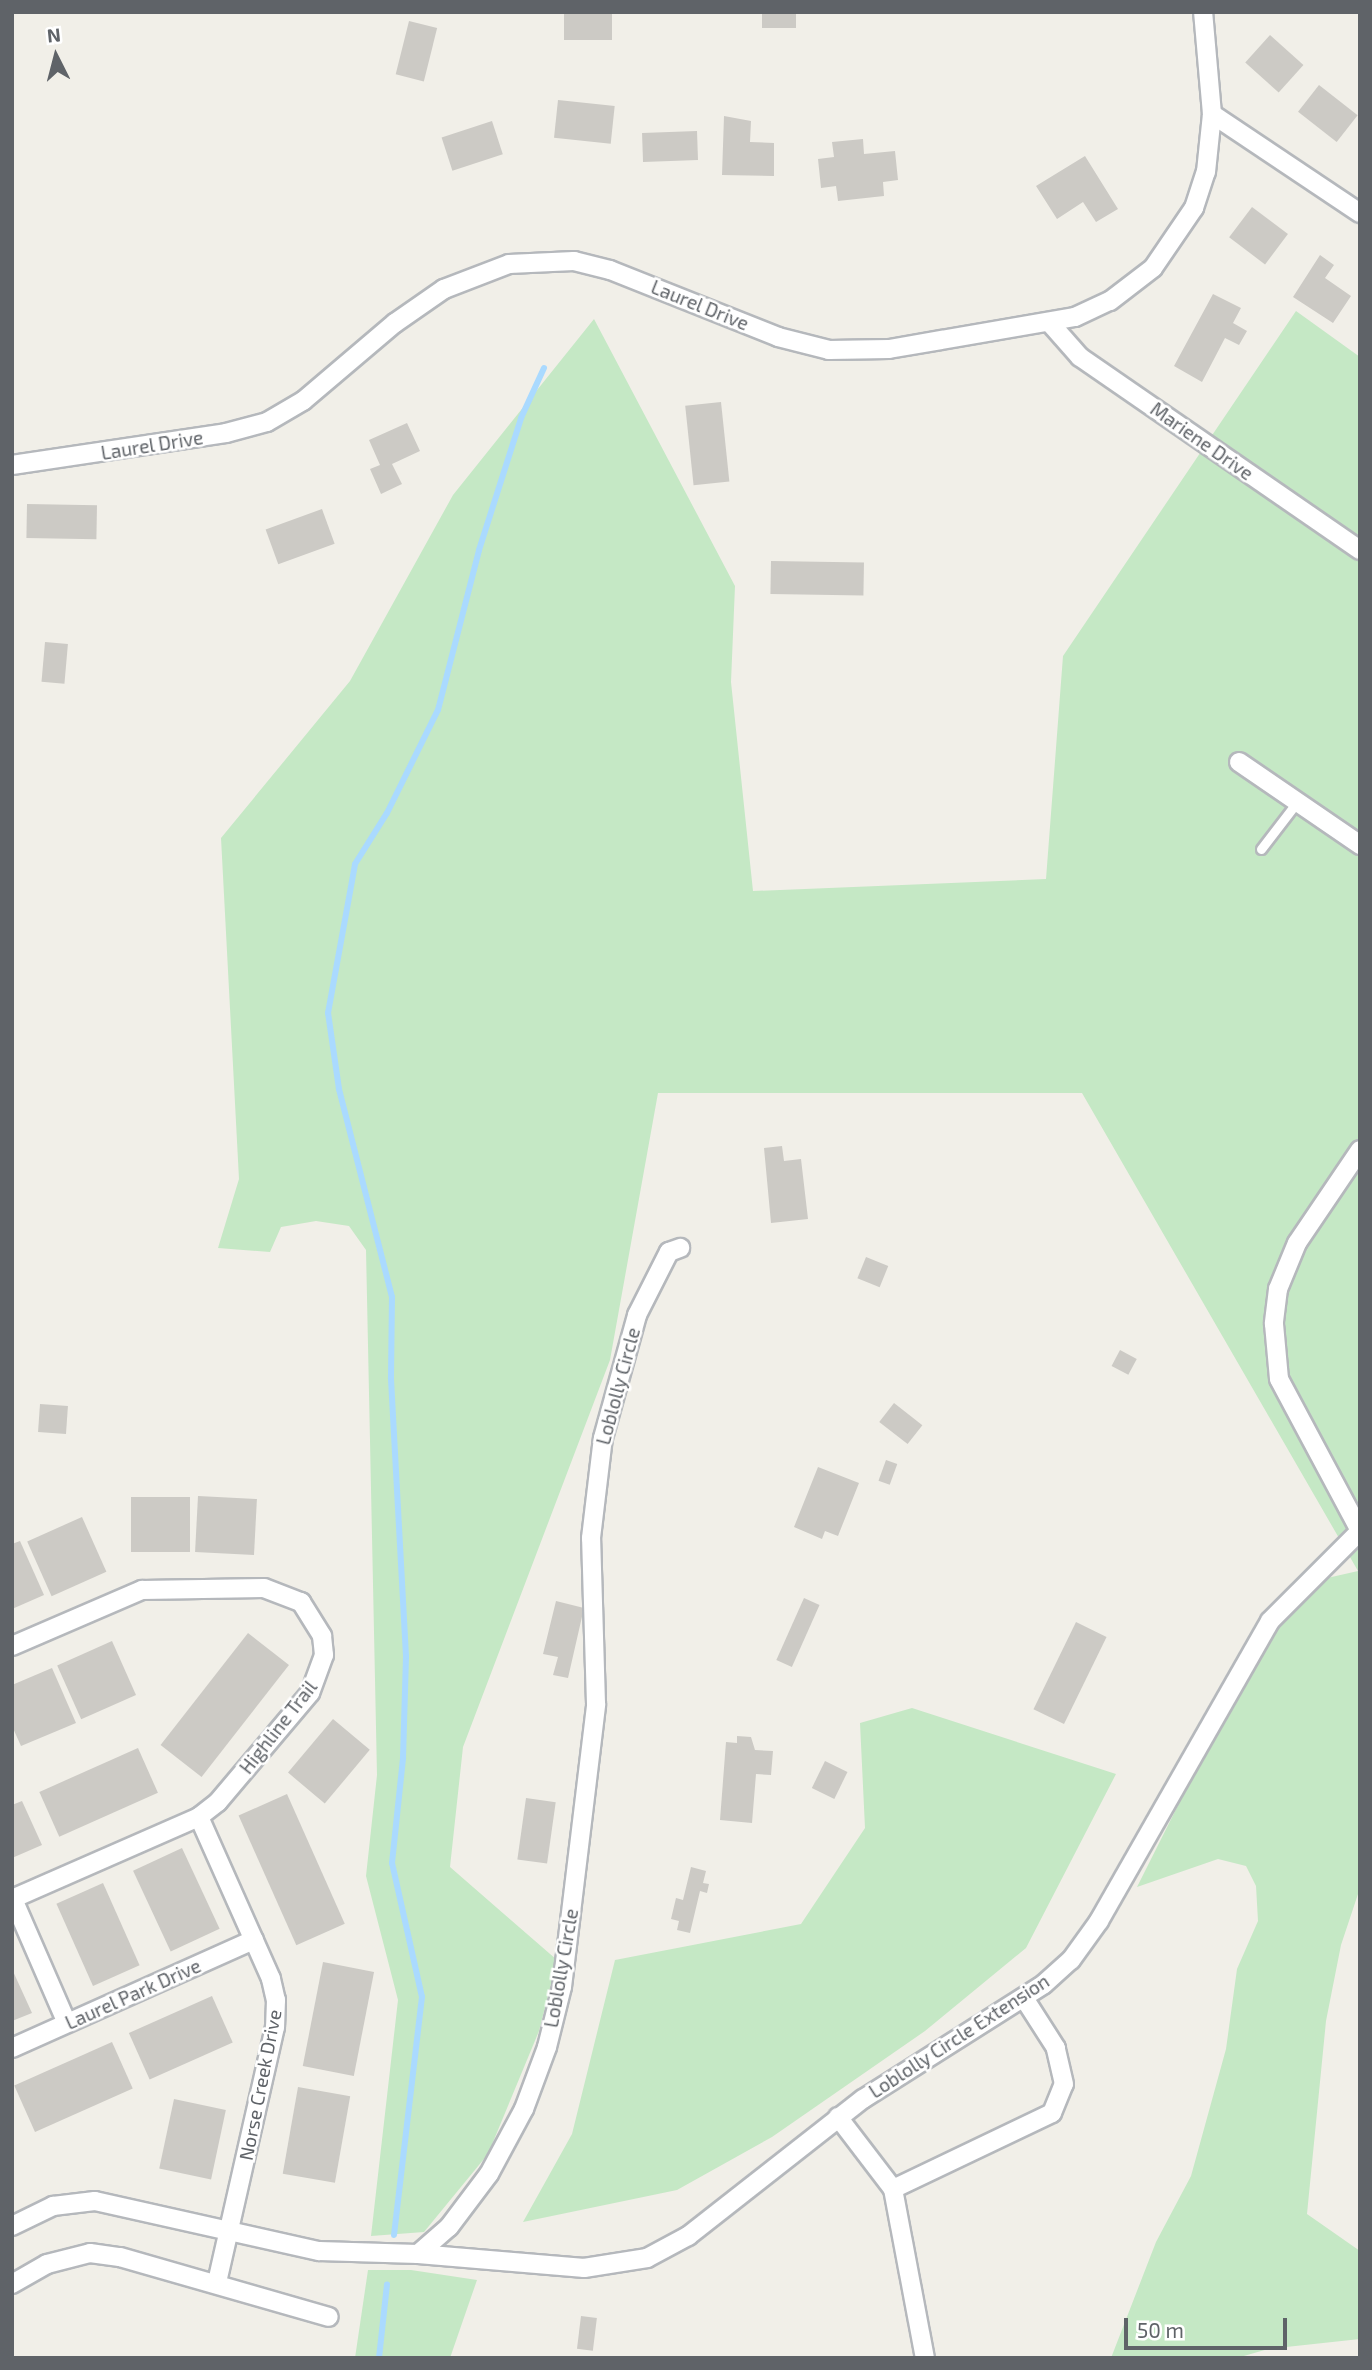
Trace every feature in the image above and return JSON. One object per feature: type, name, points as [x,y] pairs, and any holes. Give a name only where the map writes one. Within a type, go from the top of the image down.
[{"type":"street","name":"Laurel Drive","points":[[12,465],[226,433],[267,422],[303,401],[395,323],[444,289],[509,264],[574,261],[610,270],[778,337],[829,349],[890,349],[1051,323],[1110,301],[1167,252],[1194,208],[1203,183],[1212,114],[1203,12]]},
{"type":"street","points":[[1212,114],[1360,213]]},
{"type":"street","name":"Mariene Drive","points":[[1051,323],[1080,356],[1360,550]]},
{"type":"street","points":[[1240,762],[1360,845]]},
{"type":"street","points":[[1360,1150],[1297,1243],[1278,1289],[1274,1324],[1279,1379],[1360,1531]]},
{"type":"street","name":"Loblolly Circle","points":[[418,2254],[449,2227],[489,2174],[524,2109],[547,2047],[562,1987],[596,1704],[591,1538],[603,1438],[637,1315],[668,1252],[680,1248]]},
{"type":"street","name":"Loblolly Circle Extension","points":[[418,2254],[584,2269],[647,2258],[688,2236],[838,2117],[1024,1998],[1071,1960],[1099,1921],[1270,1621],[1360,1531]]},
{"type":"street","name":"Highline Trail","points":[[12,1647],[124,1598],[158,1587],[264,1588],[301,1602],[322,1636],[324,1654],[318,1679],[218,1802],[199,1816],[13,1899]]},
{"type":"street","name":"Norse Creek Drive","points":[[199,1816],[271,1979],[275,2027],[217,2283]]},
{"type":"street","points":[[13,1899],[67,2024]]},
{"type":"street","name":"Laurel Park Drive","points":[[12,2048],[254,1940]]},
{"type":"street","points":[[893,2189],[1052,2113],[1064,2084],[1056,2048],[1024,1998]]},
{"type":"street","points":[[838,2117],[893,2189],[925,2358]]},
{"type":"street","points":[[12,2226],[53,2206],[95,2201],[319,2251],[418,2254]]},
{"type":"street","points":[[12,2284],[47,2264],[90,2253],[217,2283],[329,2317]]},
{"type":"lane","points":[[1261,849],[1297,802]]},
{"type":"green space","points":[[1296,311],[1360,357],[1360,1888],[1341,1945],[1326,2021],[1307,2214],[1360,2251],[1360,2339],[1268,2349],[1237,2358],[1111,2358],[1156,2242],[1191,2176],[1226,2049],[1237,1969],[1258,1921],[1256,1886],[1246,1866],[1218,1859],[1137,1887],[1256,1650],[1314,1581],[1358,1571],[1082,1093],[658,1093],[610,1360],[463,1747],[450,1867],[557,1960],[539,2031],[488,2154],[424,2232],[371,2236],[398,2000],[366,1876],[377,1775],[366,1250],[349,1226],[316,1221],[281,1227],[270,1252],[218,1248],[239,1179],[221,838],[350,681],[453,495],[594,319],[735,586],[731,682],[753,891],[1046,879],[1063,656]]},
{"type":"green space","points":[[912,1708],[1116,1774],[1026,1948],[925,2031],[772,2137],[677,2190],[523,2222],[572,2134],[615,1960],[801,1924],[865,1828],[860,1723]]},
{"type":"green space","points":[[368,2270],[411,2270],[477,2280],[450,2358],[355,2358]]},
{"type":"building","points":[[564,12],[612,12],[612,40],[564,40]]},
{"type":"building","points":[[762,12],[796,12],[796,28],[762,28]]},
{"type":"building","points":[[409,21],[437,28],[424,81],[396,74]]},
{"type":"building","points":[[1270,35],[1303,65],[1279,93],[1245,62]]},
{"type":"building","points":[[1319,85],[1358,115],[1337,142],[1298,112]]},
{"type":"building","points":[[558,100],[615,106],[611,144],[554,138]]},
{"type":"building","points":[[724,116],[751,121],[750,142],[774,143],[774,176],[722,175]]},
{"type":"building","points":[[492,121],[503,154],[452,171],[442,137]]},
{"type":"building","points":[[697,131],[698,160],[643,162],[642,133]]},
{"type":"building","points":[[863,139],[864,154],[895,151],[898,180],[883,182],[884,196],[838,201],[836,186],[821,188],[818,159],[834,157],[832,142]]},
{"type":"building","points":[[1085,156],[1118,209],[1096,222],[1083,202],[1057,219],[1036,186]]},
{"type":"building","points":[[1252,207],[1288,234],[1265,264],[1229,237]]},
{"type":"building","points":[[1320,255],[1334,265],[1325,278],[1351,296],[1333,323],[1293,297]]},
{"type":"building","points":[[1213,294],[1241,308],[1233,323],[1247,331],[1239,345],[1225,338],[1202,382],[1174,366]]},
{"type":"building","points":[[721,402],[729,482],[694,485],[685,406]]},
{"type":"building","points":[[407,423],[420,451],[392,464],[402,484],[381,494],[370,469],[380,465],[369,440]]},
{"type":"building","points":[[27,504],[97,505],[96,539],[26,538]]},
{"type":"building","points":[[322,509],[335,544],[278,564],[266,530]]},
{"type":"building","points":[[771,561],[864,563],[863,596],[770,594]]},
{"type":"building","points":[[45,642],[68,644],[64,684],[42,682]]},
{"type":"building","points":[[782,1146],[784,1161],[801,1159],[808,1219],[771,1223],[764,1148]]},
{"type":"building","points":[[866,1257],[888,1266],[880,1287],[857,1278]]},
{"type":"building","points":[[1120,1350],[1137,1359],[1128,1375],[1112,1366]]},
{"type":"building","points":[[894,1403],[922,1425],[908,1444],[879,1422]]},
{"type":"building","points":[[40,1404],[68,1406],[66,1434],[38,1432]]},
{"type":"building","points":[[886,1460],[897,1464],[890,1485],[878,1481]]},
{"type":"building","points":[[818,1467],[859,1483],[838,1536],[825,1531],[822,1539],[794,1527]]},
{"type":"building","points":[[198,1496],[257,1499],[254,1555],[195,1552]]},
{"type":"building","points":[[131,1497],[190,1497],[190,1552],[131,1552]]},
{"type":"building","points":[[82,1517],[106,1572],[52,1596],[27,1541]]},
{"type":"building","points":[[20,1541],[44,1595],[12,1609],[12,1544]]},
{"type":"building","points":[[804,1598],[820,1605],[792,1667],[776,1660]]},
{"type":"building","points":[[556,1601],[584,1608],[568,1678],[553,1675],[558,1657],[543,1654]]},
{"type":"building","points":[[1076,1622],[1107,1637],[1064,1724],[1033,1709]]},
{"type":"building","points":[[248,1633],[289,1665],[202,1777],[161,1745]]},
{"type":"building","points":[[112,1641],[136,1695],[81,1719],[57,1665]]},
{"type":"building","points":[[52,1668],[76,1723],[21,1746],[12,1726],[12,1685]]},
{"type":"building","points":[[333,1719],[370,1750],[325,1803],[288,1773]]},
{"type":"building","points":[[737,1736],[751,1737],[755,1750],[773,1751],[771,1775],[756,1774],[752,1823],[720,1820],[726,1742],[737,1743]]},
{"type":"building","points":[[138,1748],[158,1793],[59,1837],[39,1792]]},
{"type":"building","points":[[825,1761],[847,1772],[834,1799],[812,1788]]},
{"type":"building","points":[[287,1794],[345,1924],[296,1945],[239,1816]]},
{"type":"building","points":[[526,1798],[556,1802],[547,1864],[517,1859]]},
{"type":"building","points":[[22,1801],[42,1845],[12,1858],[12,1805]]},
{"type":"building","points":[[182,1848],[220,1929],[171,1951],[133,1871]]},
{"type":"building","points":[[691,1867],[706,1871],[703,1883],[709,1884],[707,1893],[700,1891],[690,1933],[677,1930],[679,1921],[671,1919],[676,1898],[683,1900]]},
{"type":"building","points":[[103,1883],[140,1965],[93,1986],[56,1904]]},
{"type":"building","points":[[323,1962],[374,1972],[354,2076],[303,2066]]},
{"type":"building","points":[[12,1969],[32,2013],[12,2021]]},
{"type":"building","points":[[212,1996],[233,2043],[150,2080],[129,2033]]},
{"type":"building","points":[[112,2042],[133,2089],[35,2132],[14,2086]]},
{"type":"building","points":[[298,2087],[350,2096],[335,2183],[283,2174]]},
{"type":"building","points":[[174,2099],[226,2110],[211,2179],[159,2168]]},
{"type":"building","points":[[581,2316],[597,2318],[593,2351],[577,2349]]},
{"type":"waterway","points":[[394,2235],[422,1997],[392,1863],[403,1758],[406,1656],[391,1377],[392,1297],[339,1089],[328,1013],[355,864],[387,813],[438,710],[479,550],[521,418],[544,368]]},
{"type":"waterway","points":[[379,2358],[387,2284]]}]
